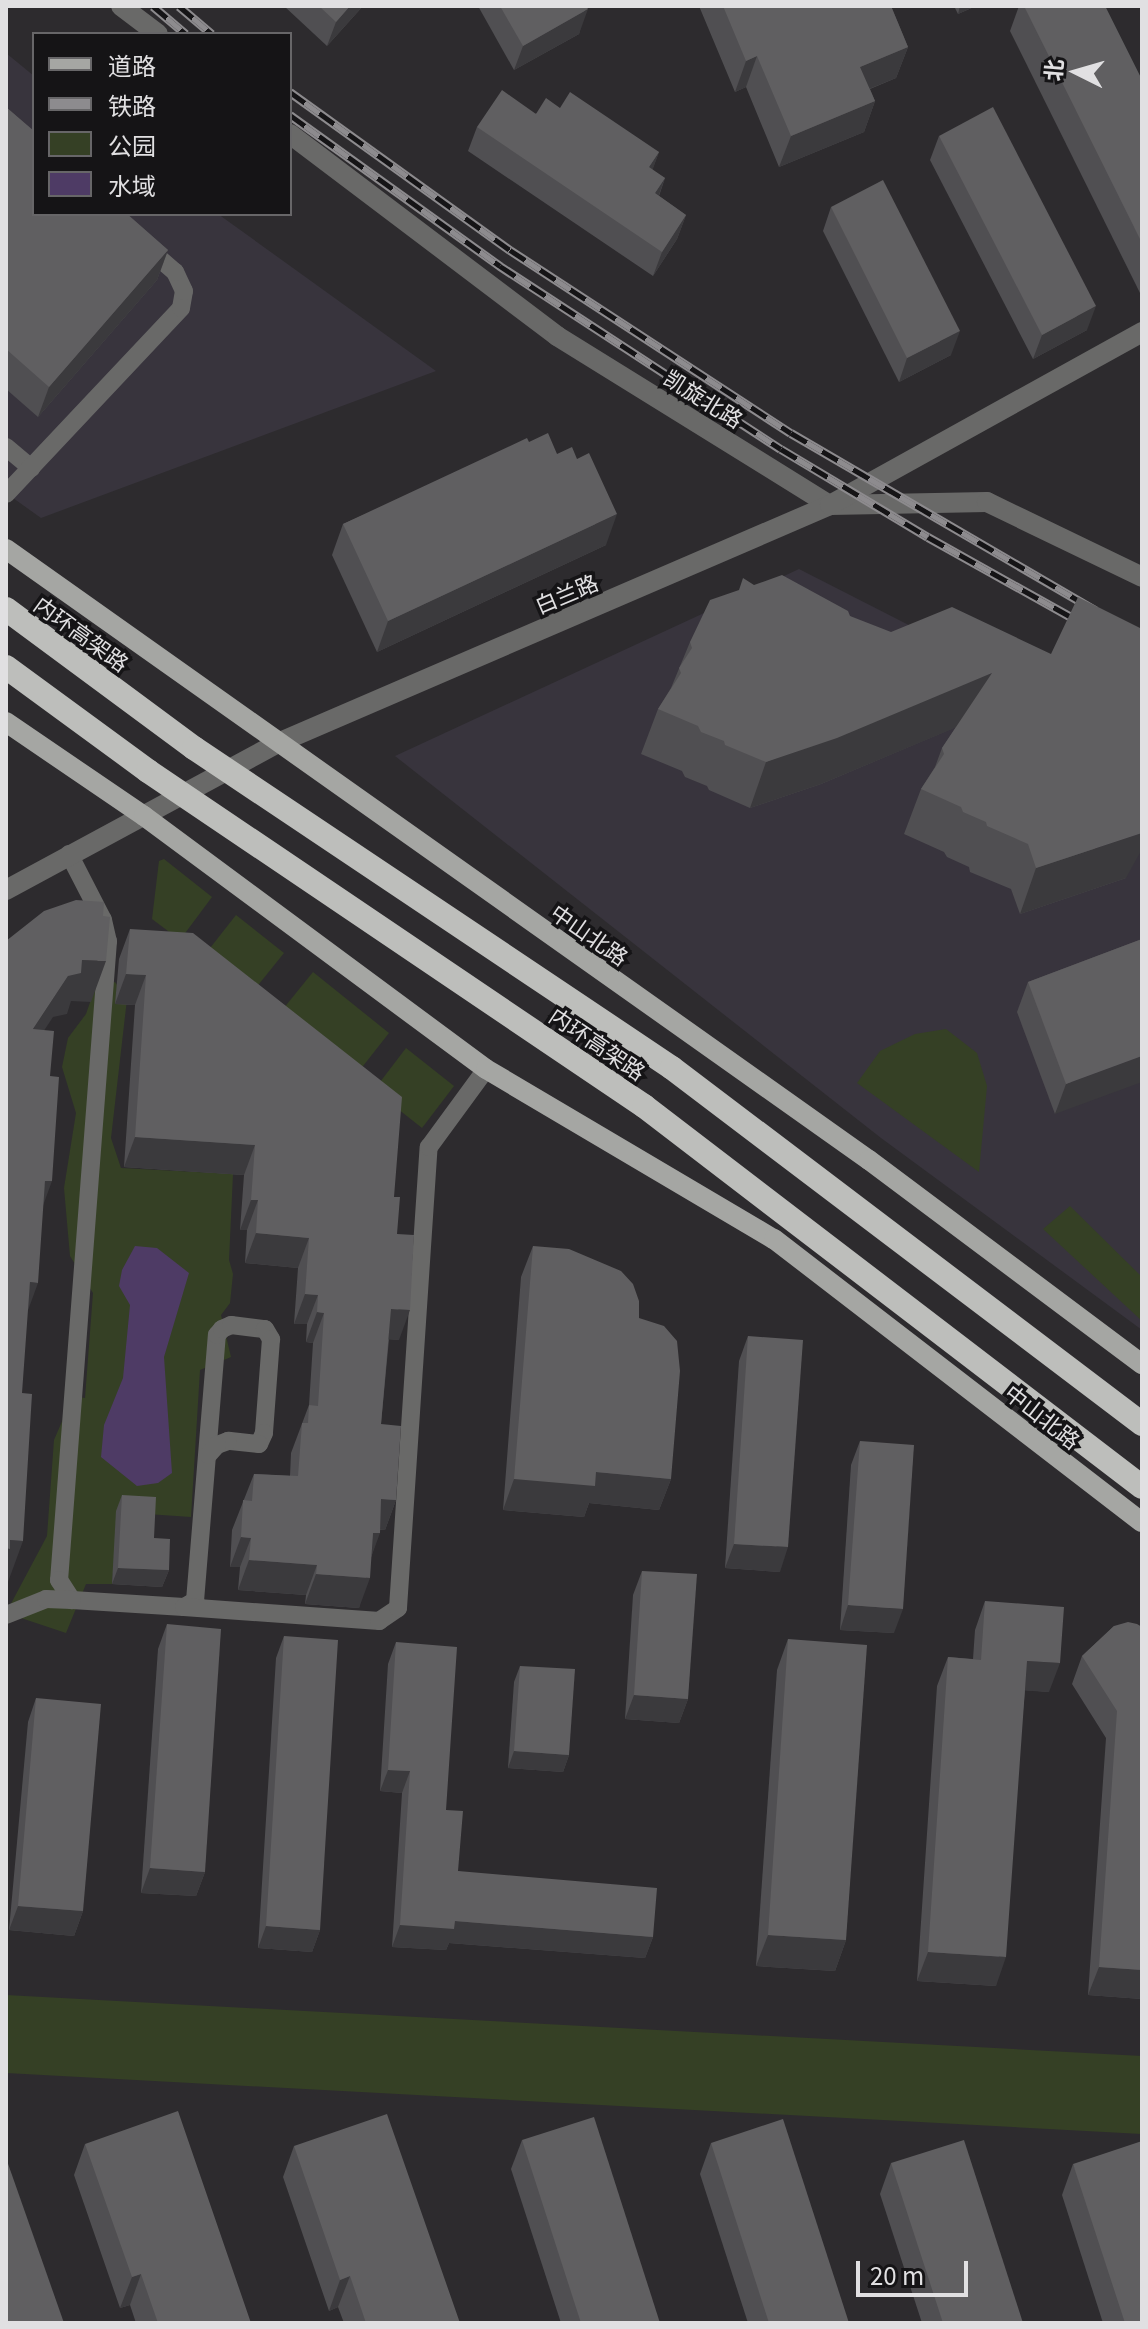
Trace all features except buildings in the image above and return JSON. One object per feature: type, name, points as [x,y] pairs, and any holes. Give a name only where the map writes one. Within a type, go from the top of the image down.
[{"type":"highway","name":"内环高架路","points":[[6,609],[194,748],[672,1068],[1142,1424]]},
{"type":"highway","name":"内环高架路","points":[[6,667],[148,771],[644,1106],[1142,1487]]},
{"type":"main road","name":"中山北路","points":[[6,549],[869,1160],[1142,1364]]},
{"type":"main road","name":"中山北路","points":[[6,722],[144,816],[486,1069],[774,1239],[1142,1522]]},
{"type":"street","points":[[121,6],[155,32]]},
{"type":"street","name":"凯旋北路","points":[[292,136],[557,336],[830,505]]},
{"type":"street","name":"白兰路","points":[[6,890],[278,743],[830,505],[1142,332]]},
{"type":"street","points":[[830,505],[987,502],[1142,577]]},
{"type":"lane","points":[[6,494],[181,308],[184,291],[175,272],[110,216]]},
{"type":"lane","points":[[6,447],[31,468]]},
{"type":"lane","points":[[46,1599],[59,1580],[108,941],[103,920],[69,854]]},
{"type":"lane","points":[[6,1615],[46,1599],[379,1621],[398,1608],[429,1147],[486,1069]]},
{"type":"lane","points":[[184,1607],[195,1601],[198,1589],[208,1455],[217,1335],[231,1325],[265,1329],[271,1339],[264,1433],[259,1444],[228,1441],[217,1445],[208,1455]]},
{"type":"lane","points":[[59,1580],[72,1600]]},
{"type":"lane","points":[[198,1589],[201,1600],[211,1609]]},
{"type":"shaded area","points":[[6,53],[32,74],[32,216],[221,216],[436,371],[41,518],[6,493]]},
{"type":"shaded area","points":[[799,569],[1142,744],[1142,1330],[881,1138],[395,756]]},
{"type":"green space","points":[[164,859],[212,897],[180,940],[152,919],[159,861]]},
{"type":"green space","points":[[236,915],[284,953],[251,994],[203,957]]},
{"type":"green space","points":[[313,972],[389,1033],[356,1075],[279,1014]]},
{"type":"green space","points":[[115,982],[127,999],[111,1138],[121,1168],[233,1174],[229,1260],[233,1274],[230,1303],[221,1315],[231,1357],[200,1370],[191,1517],[118,1512],[112,1584],[86,1584],[66,1633],[6,1613],[47,1536],[54,1440],[73,1396],[85,1398],[93,1293],[70,1256],[64,1188],[76,1113],[62,1067],[68,1038],[86,1014],[95,988]]},
{"type":"green space","points":[[946,1029],[977,1053],[987,1086],[979,1172],[857,1083],[880,1051],[915,1034]]},
{"type":"green space","points":[[406,1048],[454,1086],[422,1128],[374,1090]]},
{"type":"green space","points":[[1070,1206],[1142,1277],[1142,1321],[1043,1229]]},
{"type":"green space","points":[[6,1995],[1142,2056],[1142,2134],[6,2073]]},
{"type":"water","points":[[135,1246],[157,1248],[189,1273],[164,1357],[172,1473],[158,1483],[137,1486],[101,1457],[104,1425],[123,1378],[130,1305],[119,1286],[122,1270]]},
{"type":"railway","points":[[153,6],[184,32]]},
{"type":"railway","points":[[179,6],[210,32]]},
{"type":"railway","points":[[292,93],[510,250],[791,433],[1095,610]]},
{"type":"railway","points":[[292,116],[500,266],[781,449],[928,537],[1087,626]]}]
